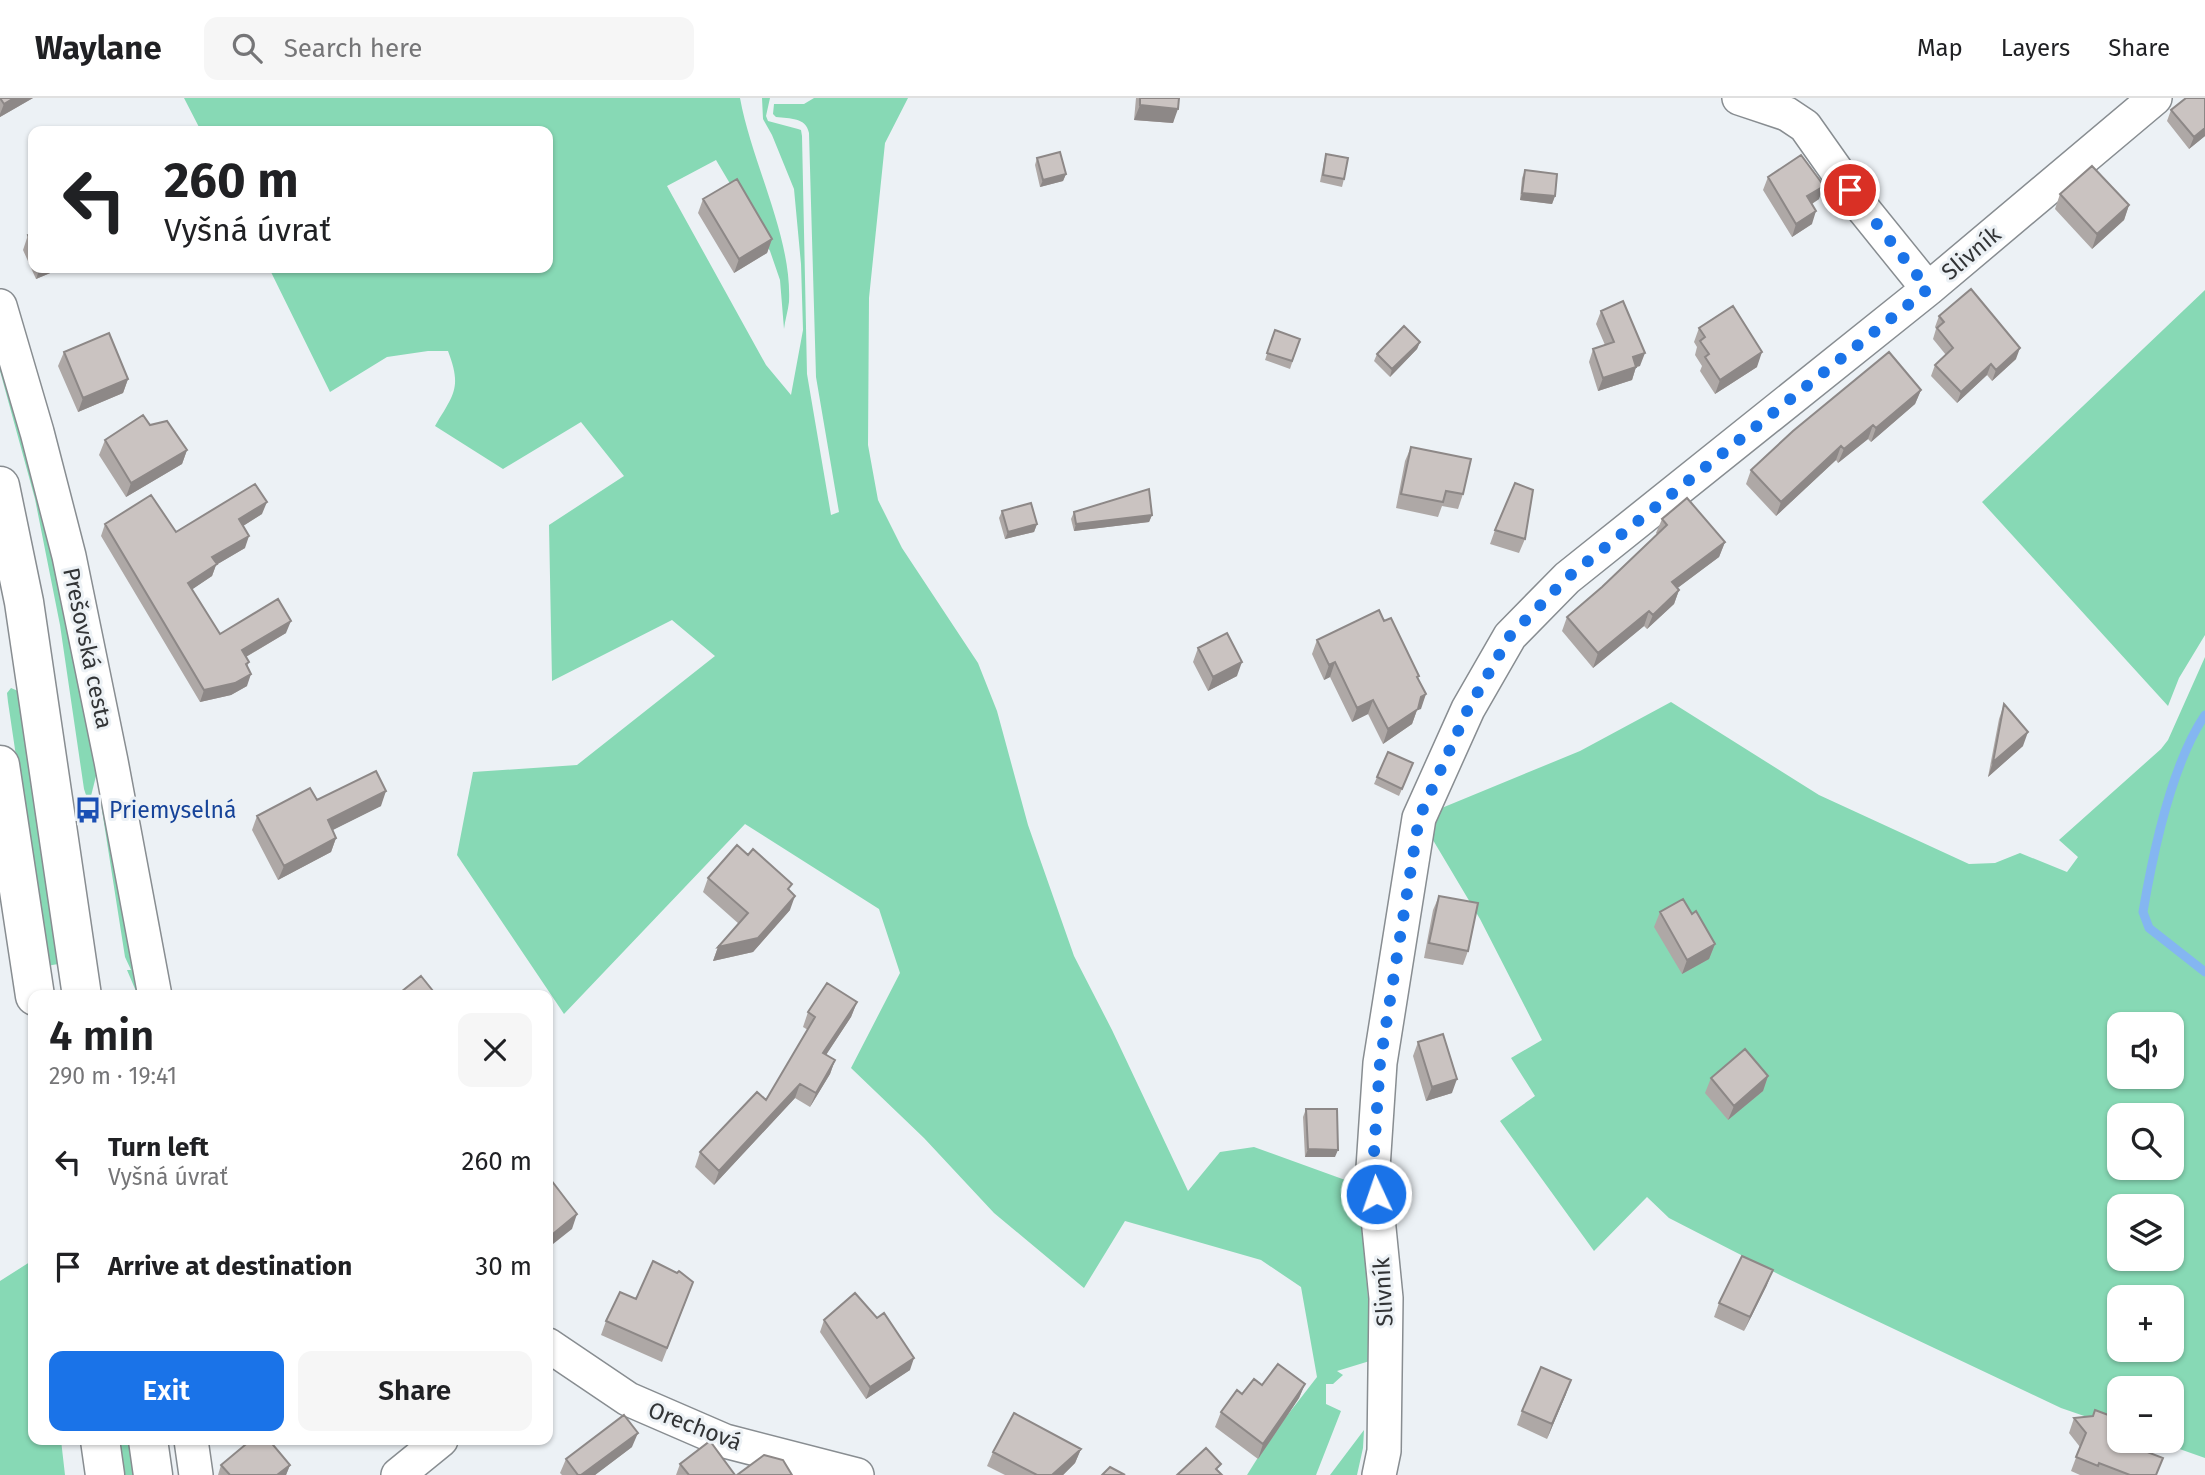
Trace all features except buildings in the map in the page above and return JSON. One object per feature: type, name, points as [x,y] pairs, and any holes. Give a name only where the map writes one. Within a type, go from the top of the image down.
[{"type":"highway","points":[[0,486],[24,602],[80,980]]},
{"type":"highway","points":[[0,765],[34,990]]},
{"type":"highway","points":[[101,1445],[105,1475]]},
{"type":"highway","points":[[149,1445],[153,1475]]},
{"type":"street","points":[[1739,98],[1787,114],[1805,126],[1865,211],[1928,289]]},
{"type":"street","name":"Slivník","points":[[1379,1475],[1385,1428],[1386,1298],[1373,1168],[1380,1063],[1419,818],[1468,709],[1510,636],[1567,578],[1928,289],[2155,98]]},
{"type":"street","name":"Prešovská cesta","points":[[0,306],[37,432],[69,556],[154,990]]},
{"type":"street","name":"Orechová","points":[[553,1351],[628,1399],[725,1441],[857,1475]]},
{"type":"street","points":[[1385,1428],[1408,1475]]},
{"type":"street","points":[[192,1445],[196,1475]]},
{"type":"street","points":[[398,1475],[435,1445]]},
{"type":"green space","points":[[184,98],[740,98],[784,252],[789,302],[784,329],[780,280],[770,251],[716,160],[667,186],[766,365],[791,395],[803,330],[801,264],[794,189],[763,119],[762,98],[770,98],[766,116],[768,121],[801,130],[802,136],[807,374],[831,515],[839,512],[816,377],[809,133],[801,121],[776,117],[773,114],[774,104],[804,104],[814,98],[908,98],[885,143],[869,298],[868,445],[878,500],[902,548],[978,663],[997,711],[1028,825],[1074,956],[1188,1191],[1220,1152],[1254,1147],[1359,1185],[1373,1360],[1337,1371],[1343,1375],[1333,1384],[1326,1384],[1326,1404],[1341,1411],[1316,1475],[1247,1475],[1272,1435],[1317,1377],[1301,1287],[1261,1260],[1125,1221],[1084,1288],[994,1213],[924,1138],[851,1068],[900,973],[879,909],[745,824],[564,1014],[553,998],[553,990],[548,990],[457,855],[473,772],[577,765],[715,656],[672,620],[552,681],[549,525],[624,476],[581,422],[503,469],[435,426],[454,390],[455,374],[448,351],[387,357],[330,392],[271,273],[553,273],[553,126],[198,126]]},
{"type":"green space","points":[[2205,290],[2205,635],[2179,678],[2168,706],[1982,502]]},
{"type":"green space","points":[[0,336],[21,410],[99,764],[89,804],[84,789],[60,625],[35,499],[0,371]]},
{"type":"green space","points":[[2205,657],[2205,1458],[2184,1451],[2184,1376],[2107,1376],[2107,1424],[2061,1408],[1782,1276],[1669,1218],[1647,1197],[1594,1251],[1500,1121],[1535,1096],[1511,1058],[1542,1040],[1480,919],[1427,830],[1432,812],[1580,751],[1671,702],[1819,795],[1969,864],[1995,863],[2020,853],[2067,872],[2078,857],[2059,840],[2168,740]]},
{"type":"green space","points":[[11,688],[18,691],[58,964],[47,966],[8,702],[7,693]]},
{"type":"green space","points":[[105,788],[137,990],[127,970],[131,970],[125,957],[101,804]]},
{"type":"green space","points":[[28,1263],[28,1445],[62,1445],[65,1475],[0,1475],[0,1281]]},
{"type":"green space","points":[[1364,1430],[1357,1475],[1330,1475]]},
{"type":"green space","points":[[117,1445],[130,1445],[135,1475],[121,1475]]},
{"type":"waterway","points":[[2205,715],[2193,735],[2173,784],[2158,837],[2143,912],[2149,928],[2205,972]]},
{"type":"place","name":"Priemyselná","points":[[88,810]]},
{"type":"route","points":[[1376,1194],[1373,1168],[1380,1063],[1419,818],[1468,709],[1510,636],[1567,578],[1928,289],[1910,270],[1850,190]]}]
